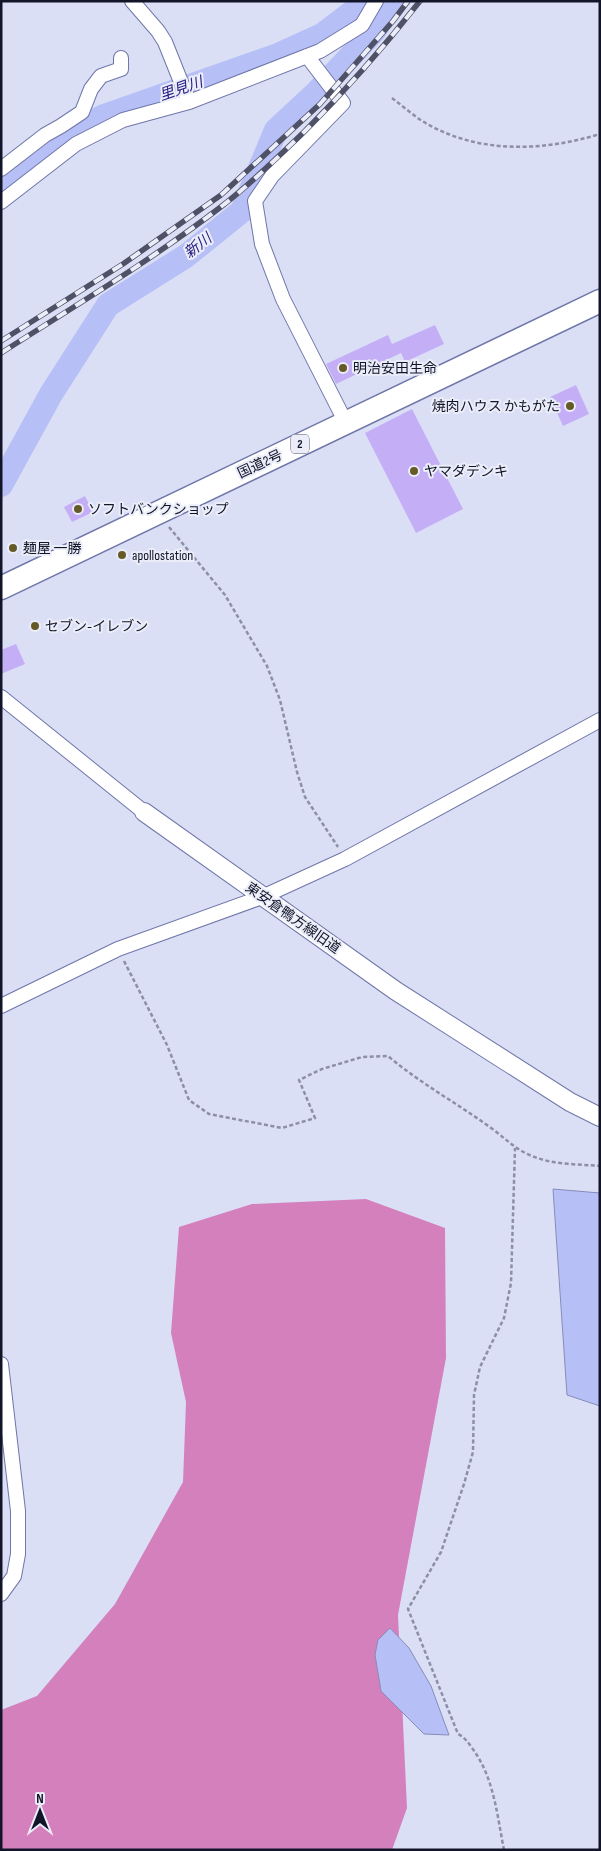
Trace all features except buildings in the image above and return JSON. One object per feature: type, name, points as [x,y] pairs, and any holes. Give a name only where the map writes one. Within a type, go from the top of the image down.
[{"type":"highway","name":"国道2号","points":[[1,588],[600,301]]},
{"type":"street","points":[[132,1],[166,42],[187,100]]},
{"type":"street","points":[[1,202],[76,144],[123,120],[187,100],[320,51],[362,25],[374,5]]},
{"type":"street","points":[[308,56],[343,103],[272,176],[255,201],[262,244],[283,299],[346,423]]},
{"type":"street","points":[[1,169],[45,135],[82,112],[91,89],[101,76],[122,69],[121,58]]},
{"type":"street","name":"東安倉鴨方線旧道","points":[[1,697],[144,812],[396,991],[570,1102],[600,1117]]},
{"type":"street","points":[[1,1006],[118,949],[262,897],[345,859],[600,720]]},
{"type":"street","points":[[1,1364],[18,1512],[18,1554],[14,1576],[1,1594]]},
{"type":"path","points":[[392,98],[428,125],[463,140],[498,147],[532,147],[585,139],[600,134]]},
{"type":"path","points":[[157,512],[224,595],[267,666],[280,700],[297,772],[305,797],[345,859]]},
{"type":"path","points":[[118,949],[166,1045],[189,1100],[209,1114],[282,1128],[315,1118],[299,1080],[322,1069],[362,1057],[388,1056],[451,1103],[491,1128],[515,1148],[533,1157],[559,1163],[600,1166]]},
{"type":"path","points":[[504,1850],[489,1776],[480,1759],[463,1736],[458,1734],[408,1609],[440,1552],[473,1452],[474,1395],[480,1367],[504,1318],[511,1283],[515,1148]]},
{"type":"shaded area","points":[[366,1199],[445,1228],[446,1358],[398,1615],[407,1808],[392,1850],[1,1850],[1,1710],[37,1696],[115,1604],[183,1482],[186,1402],[171,1333],[179,1227],[252,1204]]},
{"type":"water","points":[[553,1189],[600,1193],[600,1406],[567,1395]]},
{"type":"water","points":[[390,1628],[409,1648],[431,1686],[449,1735],[424,1734],[381,1691],[375,1655],[378,1640]]},
{"type":"waterway","name":"里見川","points":[[1,187],[73,132],[104,116],[278,55],[322,35],[367,1]]},
{"type":"waterway","name":"新川","points":[[1,485],[51,394],[108,305],[186,256],[242,211],[276,130],[317,92],[375,30],[393,1]]},
{"type":"railway","points":[[1,341],[123,264],[221,195],[320,104],[393,21],[408,1]]},
{"type":"railway","points":[[1,353],[168,245],[244,188],[334,101],[420,1]]},
{"type":"place","name":"明治安田生命","points":[[343,368]]},
{"type":"place","name":"焼肉ハウス かもがた","points":[[570,406]]},
{"type":"place","name":"ヤマダデンキ","points":[[414,471]]},
{"type":"place","name":"ソフトバンクショップ","points":[[78,509]]},
{"type":"place","name":"麺屋 一勝","points":[[13,548]]},
{"type":"place","name":"apollostation","points":[[122,555]]},
{"type":"place","name":"セブン-イレブン","points":[[35,626]]}]
